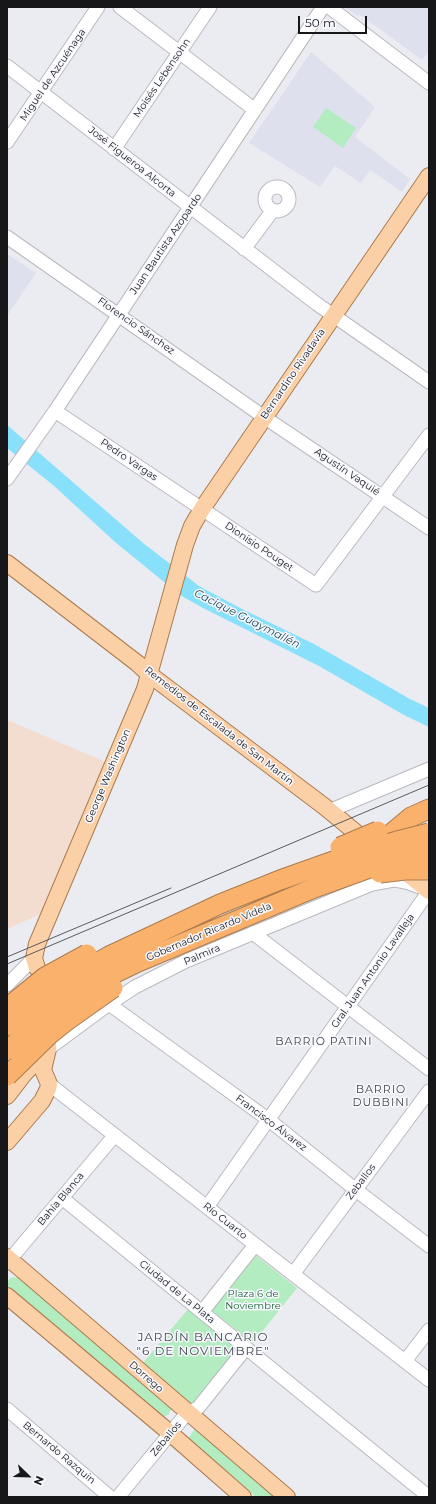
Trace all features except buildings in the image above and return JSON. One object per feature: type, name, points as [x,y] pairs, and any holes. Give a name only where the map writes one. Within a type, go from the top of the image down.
[{"type":"highway","points":[[380,852],[393,832],[411,817],[429,809]]},
{"type":"highway","points":[[7,1008],[45,977],[104,946],[220,904],[275,877],[378,831]]},
{"type":"highway","name":"Gobernador Ricardo Videla","points":[[7,1026],[66,981],[109,956],[220,904],[337,860],[397,841],[429,833]]},
{"type":"highway","name":"Gobernador Ricardo Videla","points":[[7,1050],[55,1011],[111,975],[314,888],[386,862],[429,850]]},
{"type":"highway","points":[[314,888],[390,871],[429,870]]},
{"type":"highway","points":[[7,1076],[35,1048],[65,1022],[101,996],[186,942]]},
{"type":"main road","name":"Bernardino Rivadavia","points":[[176,580],[188,535],[202,509],[333,315],[429,177]]},
{"type":"main road","name":"Remedios de Escalada de San Martín","points":[[7,563],[137,663],[149,674],[329,811],[429,891]]},
{"type":"main road","name":"George Washington","points":[[36,963],[38,944],[47,919],[138,707],[176,580]]},
{"type":"main road","points":[[7,1142],[44,1097],[49,1084],[43,1070],[48,1049],[49,1023]]},
{"type":"main road","name":"Palmira","points":[[7,1096],[24,1074],[48,1049]]},
{"type":"main road","name":"Dorrego","points":[[8,1260],[287,1497]]},
{"type":"main road","points":[[7,1296],[243,1497]]},
{"type":"street","name":"Miguel de Azcuénaga","points":[[7,142],[98,7]]},
{"type":"street","points":[[120,7],[255,110]]},
{"type":"street","name":"Moisés Lebensohn","points":[[114,149],[210,7]]},
{"type":"street","name":"Juan Bautista Azopardo","points":[[7,480],[32,446],[120,315],[323,7]]},
{"type":"street","points":[[329,7],[429,83]]},
{"type":"street","name":"José Figueroa Alcorta","points":[[7,66],[244,249],[333,315],[429,382]]},
{"type":"street","points":[[244,249],[273,210]]},
{"type":"street","name":"Florencio Sánchez","points":[[7,237],[264,417]]},
{"type":"street","name":"Pedro Vargas","points":[[55,411],[202,509]]},
{"type":"street","name":"Agustín Vaquié","points":[[264,417],[429,528]]},
{"type":"street","points":[[383,497],[429,435]]},
{"type":"street","name":"Dionisio Pouget","points":[[202,509],[316,585],[383,497]]},
{"type":"street","points":[[329,811],[429,769]]},
{"type":"street","name":"Palmira","points":[[48,1049],[109,1004],[135,987],[164,972],[341,896],[372,884],[394,880],[409,883],[429,891]]},
{"type":"street","name":"Gral. Juan Antonio Lavalleja","points":[[207,1207],[429,891]]},
{"type":"street","points":[[253,933],[429,1069]]},
{"type":"street","points":[[7,985],[36,963]]},
{"type":"street","name":"Francisco Álvarez","points":[[109,1004],[269,1120],[429,1246]]},
{"type":"street","name":"Río Cuarto","points":[[49,1084],[429,1380]]},
{"type":"street","name":"Zeballos","points":[[293,1274],[429,1091]]},
{"type":"street","name":"Bahía Blanca","points":[[8,1260],[115,1135]]},
{"type":"street","name":"Ciudad de La Plata","points":[[62,1198],[424,1491]]},
{"type":"street","points":[[202,1312],[255,1245]]},
{"type":"street","points":[[405,1361],[429,1330]]},
{"type":"street","name":"Zeballos","points":[[118,1497],[187,1413],[198,1408],[246,1348]]},
{"type":"street","name":"Bernardo Razquin","points":[[7,1409],[110,1497]]},
{"type":"shaded area","points":[[344,7],[429,7],[429,51],[422,60],[359,14],[358,16]]},
{"type":"shaded area","points":[[311,52],[375,107],[355,137],[410,179],[402,192],[370,170],[361,183],[335,166],[320,187],[249,143]]},
{"type":"shaded area","points":[[7,254],[36,273],[7,316]]},
{"type":"shaded area","points":[[7,720],[106,762],[41,914],[7,929]]},
{"type":"green space","points":[[326,108],[356,128],[343,148],[313,127]]},
{"type":"green space","name":"Plaza 6 de Noviembre","points":[[254,1254],[297,1288],[253,1343],[211,1310]]},
{"type":"green space","points":[[10,1278],[19,1278],[169,1405],[171,1410],[168,1415],[162,1417],[11,1290],[7,1283]]},
{"type":"green space","points":[[188,1309],[235,1347],[236,1353],[192,1406],[142,1364]]},
{"type":"green space","points":[[194,1430],[197,1430],[276,1497],[256,1497],[190,1441],[189,1437]]},
{"type":"water","name":"Cacique Guaymallén","points":[[7,425],[143,543],[199,586],[314,644],[410,699],[429,708],[429,727],[404,715],[319,666],[180,595],[115,542],[53,485],[7,448]]},
{"type":"tram line","points":[[7,964],[429,785]]},
{"type":"tram line","points":[[7,957],[171,888]]},
{"type":"district","name":"BARRIO PATINI","points":[[324,1042]]},
{"type":"district","name":"BARRIO DUBBINI","points":[[381,1096]]},
{"type":"district","name":"JARDÍN BANCARIO \"6 DE NOVIEMBRE\"","points":[[203,1344]]}]
